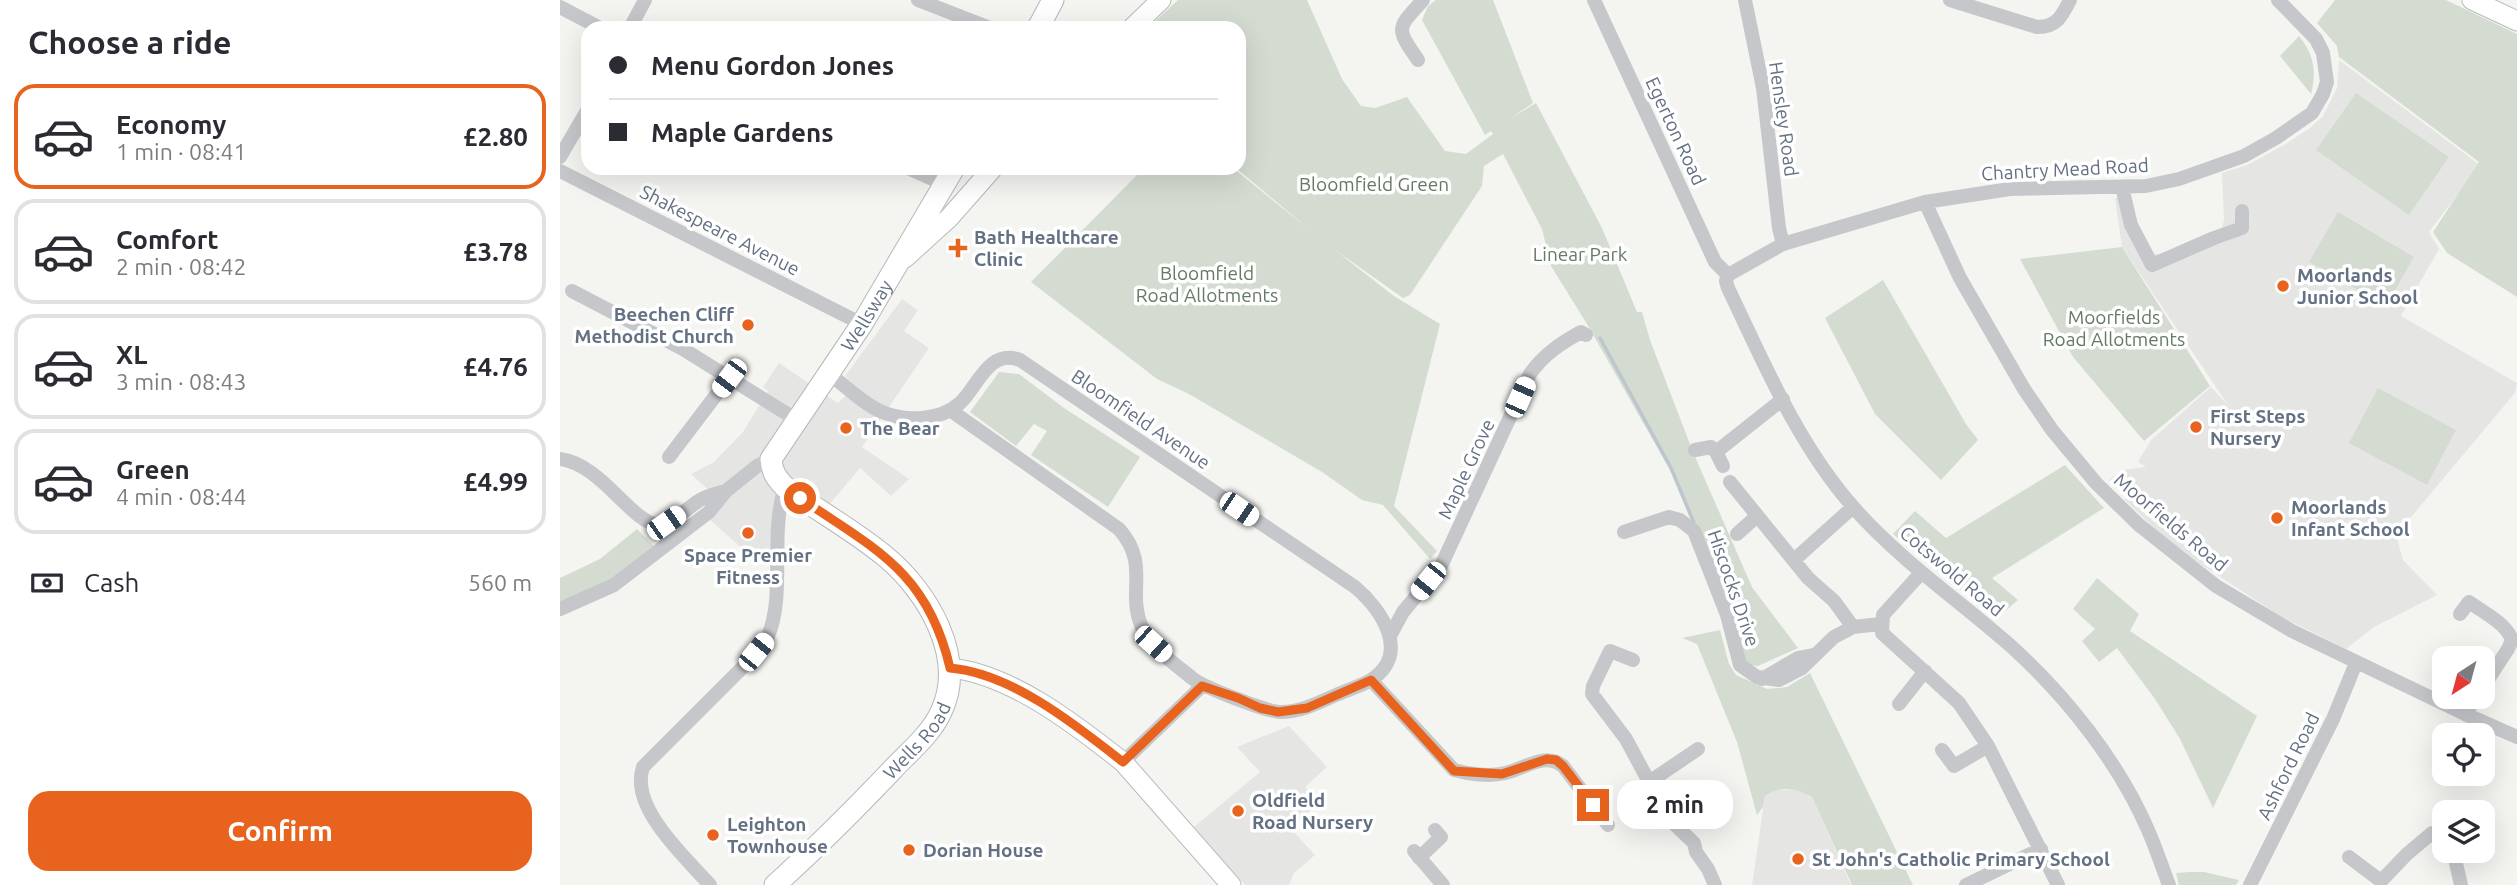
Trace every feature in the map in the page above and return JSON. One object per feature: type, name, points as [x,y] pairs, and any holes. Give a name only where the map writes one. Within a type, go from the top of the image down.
[{"type":"main road","points":[[1042,21],[1053,0]]},
{"type":"main road","points":[[1139,21],[1161,0]]},
{"type":"main road","points":[[2472,0],[2517,22]]},
{"type":"main road","points":[[899,263],[949,218],[986,175]]},
{"type":"main road","points":[[949,176],[959,189],[977,185]]},
{"type":"main road","name":"Wellsway","points":[[771,459],[862,324],[949,176]]},
{"type":"main road","points":[[771,459],[776,479],[785,488]]},
{"type":"main road","name":"Wells Road","points":[[775,885],[829,836],[921,740],[942,712],[950,668],[944,639],[916,587],[887,557],[785,488]]},
{"type":"main road","points":[[950,668],[966,669],[1039,702],[1123,762],[1231,885]]},
{"type":"street","points":[[634,21],[645,0]]},
{"type":"street","points":[[918,0],[972,21]]},
{"type":"street","points":[[1418,60],[1401,33],[1402,25],[1423,0]]},
{"type":"street","name":"Egerton Road","points":[[1594,0],[1715,262],[1728,275]]},
{"type":"street","name":"Hensley Road","points":[[1745,0],[1763,88],[1777,218],[1783,244]]},
{"type":"street","points":[[1950,0],[2037,27],[2047,27],[2061,18],[2070,0]]},
{"type":"street","name":"Chantry Mead Road","points":[[1728,275],[1783,244],[1924,202],[2010,189],[2146,186],[2225,164],[2276,138],[2312,113],[2327,82],[2323,53],[2311,33],[2278,0]]},
{"type":"street","points":[[560,7],[587,21]]},
{"type":"street","points":[[560,157],[581,121]]},
{"type":"street","name":"Shakespeare Avenue","points":[[560,171],[862,324]]},
{"type":"street","points":[[2122,187],[2130,225],[2152,265],[2242,228],[2242,211]]},
{"type":"street","name":"Moorfields Road","points":[[1924,202],[1960,278],[2024,389],[2052,430],[2096,483],[2139,525],[2216,586],[2292,631],[2517,737]]},
{"type":"street","name":"Cotswold Road","points":[[1728,275],[1728,288],[1783,400],[1816,457],[1853,507],[1904,559],[2014,650],[2084,724],[2120,778],[2148,829],[2169,885]]},
{"type":"street","points":[[572,291],[683,349],[797,420]]},
{"type":"street","name":"Maple Grove","points":[[1390,636],[1403,612],[1441,566],[1530,374],[1543,358],[1566,340],[1581,332],[1586,335]]},
{"type":"street","name":"Bloomfield Avenue","points":[[950,410],[960,403],[997,360],[1012,356],[1020,360],[1355,587],[1375,606],[1390,636]]},
{"type":"street","points":[[829,374],[880,411],[894,416],[910,419],[934,416],[950,410],[1119,529],[1133,549],[1138,615],[1145,634],[1202,686],[1278,712],[1307,708],[1371,680],[1388,658],[1390,636]]},
{"type":"street","points":[[669,457],[729,378]]},
{"type":"street","points":[[1695,450],[1711,447],[1720,459],[1783,400]]},
{"type":"street","points":[[560,459],[584,466],[643,517],[659,525],[701,499],[726,491]]},
{"type":"street","points":[[560,609],[614,585],[709,512],[726,491],[757,466],[771,459]]},
{"type":"street","points":[[1730,482],[1808,578],[1834,601],[1853,627]]},
{"type":"street","points":[[710,885],[667,838],[645,801],[639,780],[643,766],[752,658],[767,639],[775,618],[776,546],[780,502],[785,488]]},
{"type":"street","points":[[1794,561],[1853,507]]},
{"type":"street","name":"Hiscocks Drive","points":[[1737,534],[1757,516]]},
{"type":"street","name":"Hiscocks Drive","points":[[1624,532],[1669,517],[1680,520],[1694,531],[1727,615],[1740,664],[1749,673],[1762,679],[1779,680],[1802,668],[1834,637],[1853,627],[1881,624]]},
{"type":"street","points":[[1921,573],[1883,615],[1882,633],[1959,703],[1988,746],[2057,885]]},
{"type":"street","points":[[2468,603],[2509,632],[2512,640],[2496,666]]},
{"type":"street","points":[[1633,660],[1610,651],[1593,686],[1592,694],[1626,739],[1669,819],[1694,843],[1710,883]]},
{"type":"street","name":"Ashford Road","points":[[2250,885],[2333,719],[2356,663]]},
{"type":"street","points":[[1899,704],[1926,671]]},
{"type":"street","points":[[1371,680],[1454,771],[1502,774],[1547,759],[1556,760],[1608,825]]},
{"type":"street","points":[[1123,762],[1202,686]]},
{"type":"street","points":[[2465,714],[2468,709]]},
{"type":"street","points":[[1942,750],[1954,766],[1988,746]]},
{"type":"street","points":[[1649,782],[1698,749]]},
{"type":"street","points":[[1435,830],[1441,837],[1416,855],[1443,885]]},
{"type":"street","points":[[2348,857],[2381,881],[2421,840],[2432,833]]},
{"type":"street","points":[[1966,885],[2041,849]]},
{"type":"street","points":[[2456,863],[2461,885]]},
{"type":"shaded area","name":"Moorlands Junior School","points":[[2339,60],[2480,165],[2429,232],[2439,249],[2401,316],[2517,383],[2515,393],[2396,535],[2403,560],[2437,595],[2374,627],[2346,649],[2280,616],[2199,563],[2161,535],[2125,500],[2127,497],[2109,480],[2122,470],[2146,467],[2138,462],[2151,440],[2211,387],[2228,405],[2122,247],[2115,198],[2132,196],[2133,220],[2150,252],[2160,255],[2222,228],[2222,173],[2247,165],[2284,145],[2323,116],[2337,88]]},
{"type":"shaded area","points":[[902,299],[918,310],[904,331],[929,348],[862,447],[909,479],[891,496],[860,468],[828,506],[776,488],[769,555],[745,551],[709,519],[724,504],[691,474],[714,462],[743,432],[768,391],[763,387],[779,363],[838,403],[855,387],[845,376]]},
{"type":"shaded area","points":[[1289,726],[1327,767],[1305,787],[1318,802],[1291,829],[1315,855],[1294,873],[1289,885],[1245,885],[1194,827],[1260,772],[1237,747]]},
{"type":"shaded area","name":"St John's Catholic Primary School","points":[[1799,789],[1812,797],[1851,885],[1752,885],[1765,796],[1775,790]]},
{"type":"green space","points":[[1178,0],[1307,0],[1342,79],[1361,106],[1375,108],[1407,97],[1445,151],[1466,154],[1493,134],[1491,131],[1485,135],[1422,20],[1428,6],[1436,0],[1493,0],[1533,103],[1511,118],[1536,103],[1602,228],[1637,312],[1642,312],[1693,452],[1752,587],[1798,648],[1758,666],[1743,664],[1718,573],[1674,477],[1551,266],[1542,229],[1503,154],[1484,166],[1482,186],[1410,295],[1403,298],[1335,250],[1394,296],[1440,324],[1394,506],[1437,551],[1430,559],[1383,505],[1362,500],[1322,472],[1189,394],[1157,379],[1031,282],[1137,175],[1242,175],[1311,231],[1244,175],[1246,21],[1156,21]]},
{"type":"green space","points":[[2335,0],[2446,0],[2517,34],[2517,297],[2447,253],[2433,232],[2479,162],[2339,57],[2337,46],[2317,23]]},
{"type":"green space","points":[[2299,36],[2313,64],[2311,94],[2280,56]]},
{"type":"green space","points":[[2356,93],[2449,157],[2409,215],[2316,150]]},
{"type":"green space","points":[[2338,212],[2414,257],[2386,306],[2309,262]]},
{"type":"green space","name":"Moorfields Road Allotments","points":[[2122,247],[2210,386],[2144,441],[2073,357],[2020,259]]},
{"type":"green space","points":[[1883,280],[1966,424],[1978,440],[1941,480],[1875,414],[1825,318]]},
{"type":"green space","points":[[999,372],[1019,374],[1064,408],[1140,457],[1108,507],[1031,455],[1047,431],[1034,424],[1016,446],[970,412]]},
{"type":"green space","points":[[2378,388],[2456,430],[2427,485],[2349,443]]},
{"type":"green space","points":[[2065,465],[2104,508],[1992,578],[2018,600],[1996,619],[1893,534],[1915,511],[1946,538]]},
{"type":"green space","points":[[637,529],[655,547],[614,581],[560,603],[560,578],[600,559]]},
{"type":"green space","points":[[2097,578],[2139,614],[2130,631],[2257,716],[2213,808],[2180,739],[2155,699],[2117,648],[2099,662],[2082,641],[2095,629],[2073,609]]},
{"type":"green space","points":[[1720,630],[1729,664],[1736,675],[1767,689],[1787,687],[1810,673],[1913,885],[1852,885],[1812,797],[1806,794],[1788,789],[1777,790],[1765,796],[1763,807],[1757,815],[1737,742],[1697,644],[1682,638]]},
{"type":"green space","points":[[2204,872],[2239,880],[2236,885],[2179,885],[2176,873]]},
{"type":"waterway","points":[[1600,338],[1671,468],[1694,523]]},
{"type":"place","name":"Bath Healthcare Clinic","points":[[958,248]]},
{"type":"place","name":"Moorlands Junior School","points":[[2283,286]]},
{"type":"place","name":"Beechen Cliff Methodist Church","points":[[748,325]]},
{"type":"place","name":"First Steps Nursery","points":[[2196,427]]},
{"type":"place","name":"The Bear","points":[[846,428]]},
{"type":"place","name":"Moorlands Infant School","points":[[2277,518]]},
{"type":"place","name":"Space Premier Fitness","points":[[748,533]]},
{"type":"place","name":"Oldfield Road Nursery","points":[[1238,811]]},
{"type":"place","name":"Leighton Townhouse","points":[[713,835]]},
{"type":"place","name":"Dorian House","points":[[909,850]]},
{"type":"place","name":"St John's Catholic Primary School","points":[[1798,859]]},
{"type":"route","points":[[800,498],[887,557],[916,587],[944,639],[950,668],[966,669],[1039,702],[1123,762],[1202,686],[1278,712],[1307,708],[1371,680],[1454,771],[1502,774],[1547,759],[1556,760],[1593,805]]},
{"type":"park label","name":"Bloomfield Green","points":[[1374,184]]},
{"type":"park label","name":"Linear Park","points":[[1580,254]]},
{"type":"park label","name":"Bloomfield Road Allotments","points":[[1207,284]]}]
